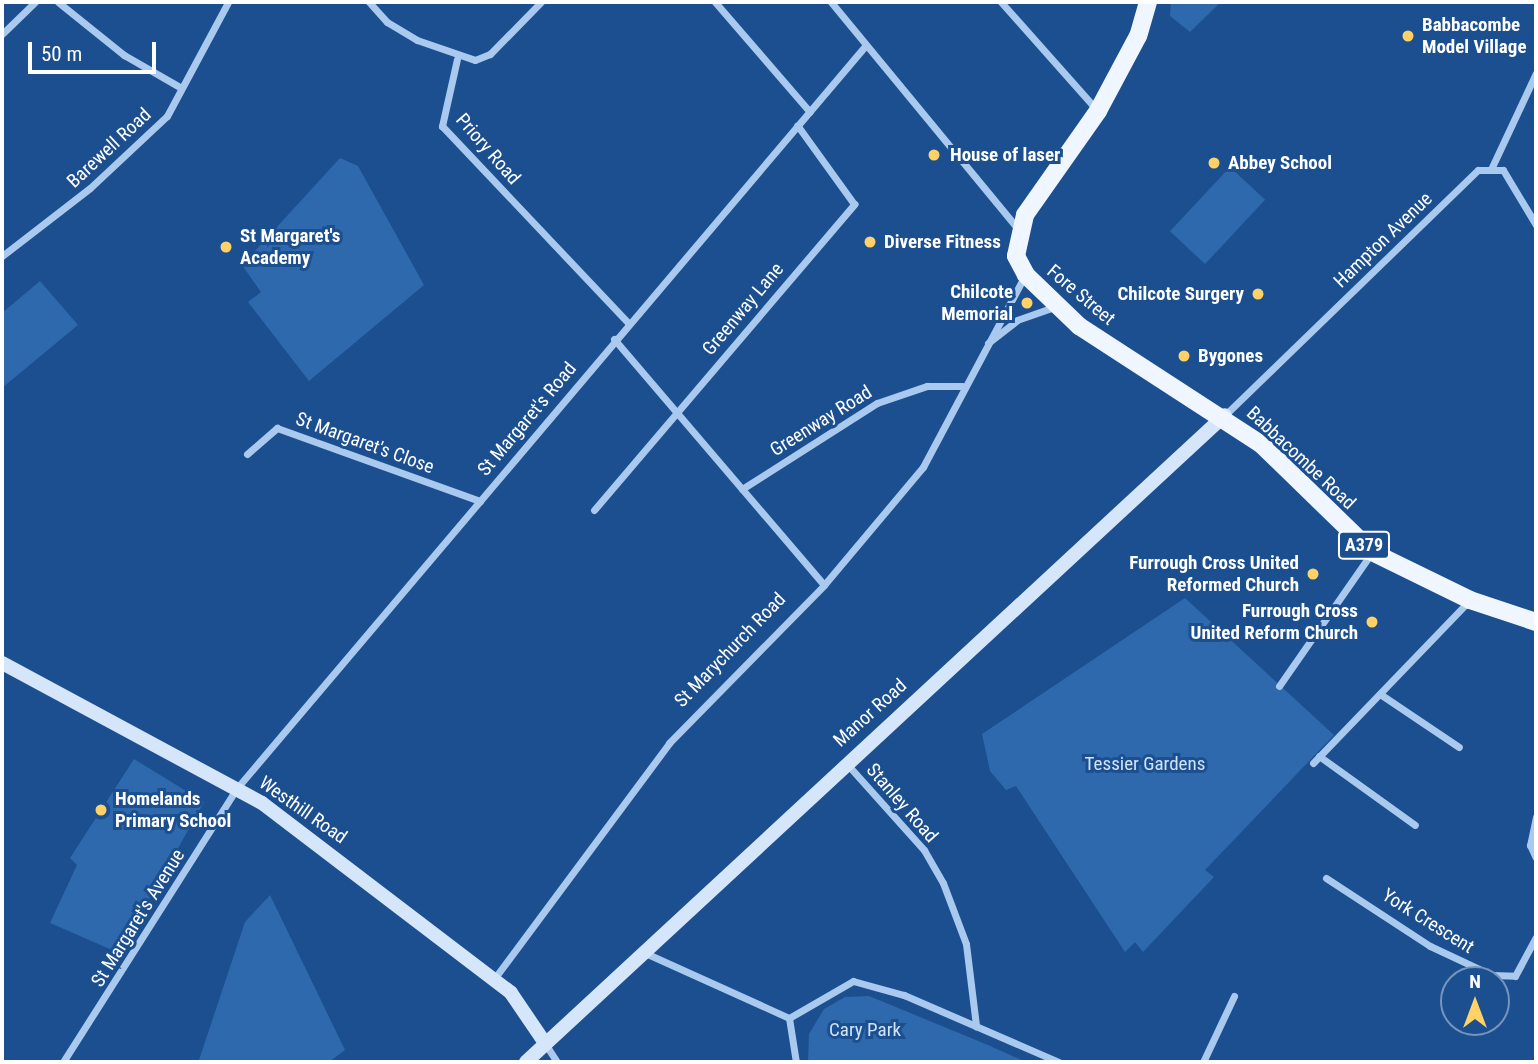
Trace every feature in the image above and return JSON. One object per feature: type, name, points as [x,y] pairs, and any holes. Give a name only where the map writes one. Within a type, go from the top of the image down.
[{"type":"main road","points":[[1019,230],[1098,111],[1138,36],[1148,2]]},
{"type":"main road","name":"Fore Street","points":[[1019,230],[1016,256],[1026,275],[1058,306],[1091,334],[1225,415]]},
{"type":"main road","name":"Babbacombe Road","points":[[1225,415],[1373,552],[1470,600],[1536,622]]},
{"type":"street","points":[[2,34],[35,2]]},
{"type":"street","points":[[58,2],[124,55],[178,86]]},
{"type":"street","name":"Barewell Road","points":[[2,256],[90,188],[167,116],[178,86],[228,2]]},
{"type":"street","points":[[369,2],[387,22],[457,59],[490,54],[541,2]]},
{"type":"street","points":[[715,2],[810,112]]},
{"type":"street","points":[[831,2],[962,157],[999,214],[1019,230]]},
{"type":"street","points":[[1002,2],[1098,111]]},
{"type":"street","name":"St Margaret's Road","points":[[237,788],[614,338],[866,45]]},
{"type":"street","name":"Priory Road","points":[[457,59],[442,126],[628,323]]},
{"type":"street","points":[[1536,73],[1492,167],[1503,170],[1536,225]]},
{"type":"street","points":[[1527,97],[1536,99]]},
{"type":"street","name":"Greenway Lane","points":[[594,510],[854,204],[796,125]]},
{"type":"street","name":"Hampton Avenue","points":[[1225,415],[1478,170],[1492,167]]},
{"type":"street","name":"St Marychurch Road","points":[[494,979],[669,743],[824,585],[923,467],[962,386],[1026,275]]},
{"type":"street","name":"St Marychurch Road","points":[[984,345],[1017,320],[1058,306]]},
{"type":"street","points":[[614,338],[824,585]]},
{"type":"street","name":"Greenway Road","points":[[742,489],[877,403],[927,386],[962,386]]},
{"type":"street","name":"Manor Road","points":[[526,1062],[543,1040],[643,952],[845,762],[1225,415]]},
{"type":"street","name":"St Margaret's Close","points":[[247,454],[277,428],[480,501]]},
{"type":"street","points":[[1279,686],[1373,552]]},
{"type":"street","points":[[1313,763],[1470,600]]},
{"type":"street","name":"Westhill Road","points":[[2,663],[237,788],[494,979],[528,1012],[543,1040]]},
{"type":"street","points":[[1380,694],[1459,747]]},
{"type":"street","points":[[1319,756],[1415,825]]},
{"type":"street","name":"Stanley Road","points":[[845,762],[925,850],[943,883],[966,944],[976,1027]]},
{"type":"street","name":"St Margaret's Avenue","points":[[63,1062],[237,788]]},
{"type":"street","points":[[1536,817],[1530,845],[1536,858]]},
{"type":"street","name":"York Crescent","points":[[1326,877],[1430,946],[1492,975],[1515,975],[1536,937]]},
{"type":"street","points":[[643,952],[789,1018]]},
{"type":"street","points":[[789,1018],[853,981],[976,1027],[1059,1062]]},
{"type":"street","points":[[1203,1062],[1234,996]]},
{"type":"street","points":[[789,1018],[796,1062]]},
{"type":"street","points":[[543,1040],[556,1062]]},
{"type":"green space","points":[[1171,2],[1221,2],[1190,32],[1170,16]]},
{"type":"green space","points":[[340,158],[358,166],[424,285],[309,381],[248,302],[261,292],[242,265]]},
{"type":"green space","points":[[1230,167],[1265,200],[1205,264],[1170,231]]},
{"type":"green space","points":[[40,281],[78,325],[2,388],[2,313]]},
{"type":"green space","name":"Tessier Gardens","points":[[1185,598],[1334,735],[1205,870],[1214,877],[1143,952],[1135,942],[1125,952],[1016,786],[1006,790],[990,771],[982,734]]},
{"type":"green space","points":[[134,759],[204,802],[119,953],[50,923],[77,865],[70,858]]},
{"type":"green space","points":[[270,895],[345,1050],[329,1062],[199,1060],[245,922]]},
{"type":"green space","name":"Cary Park","points":[[869,996],[1026,1062],[808,1062],[809,1034],[824,1009],[845,997]]},
{"type":"place","name":"Babbacombe Model Village","points":[[1408,36]]},
{"type":"place","name":"House of laser","points":[[934,155]]},
{"type":"place","name":"Abbey School","points":[[1214,163]]},
{"type":"place","name":"Diverse Fitness","points":[[870,242]]},
{"type":"place","name":"St Margaret's Academy","points":[[226,247]]},
{"type":"place","name":"Chilcote Surgery","points":[[1258,294]]},
{"type":"place","name":"Chilcote Memorial","points":[[1027,303]]},
{"type":"place","name":"Bygones","points":[[1184,356]]},
{"type":"place","name":"Furrough Cross United Reformed Church","points":[[1313,574]]},
{"type":"place","name":"Furrough Cross United Reform Church","points":[[1372,622]]},
{"type":"place","name":"Homelands Primary School","points":[[101,810]]}]
